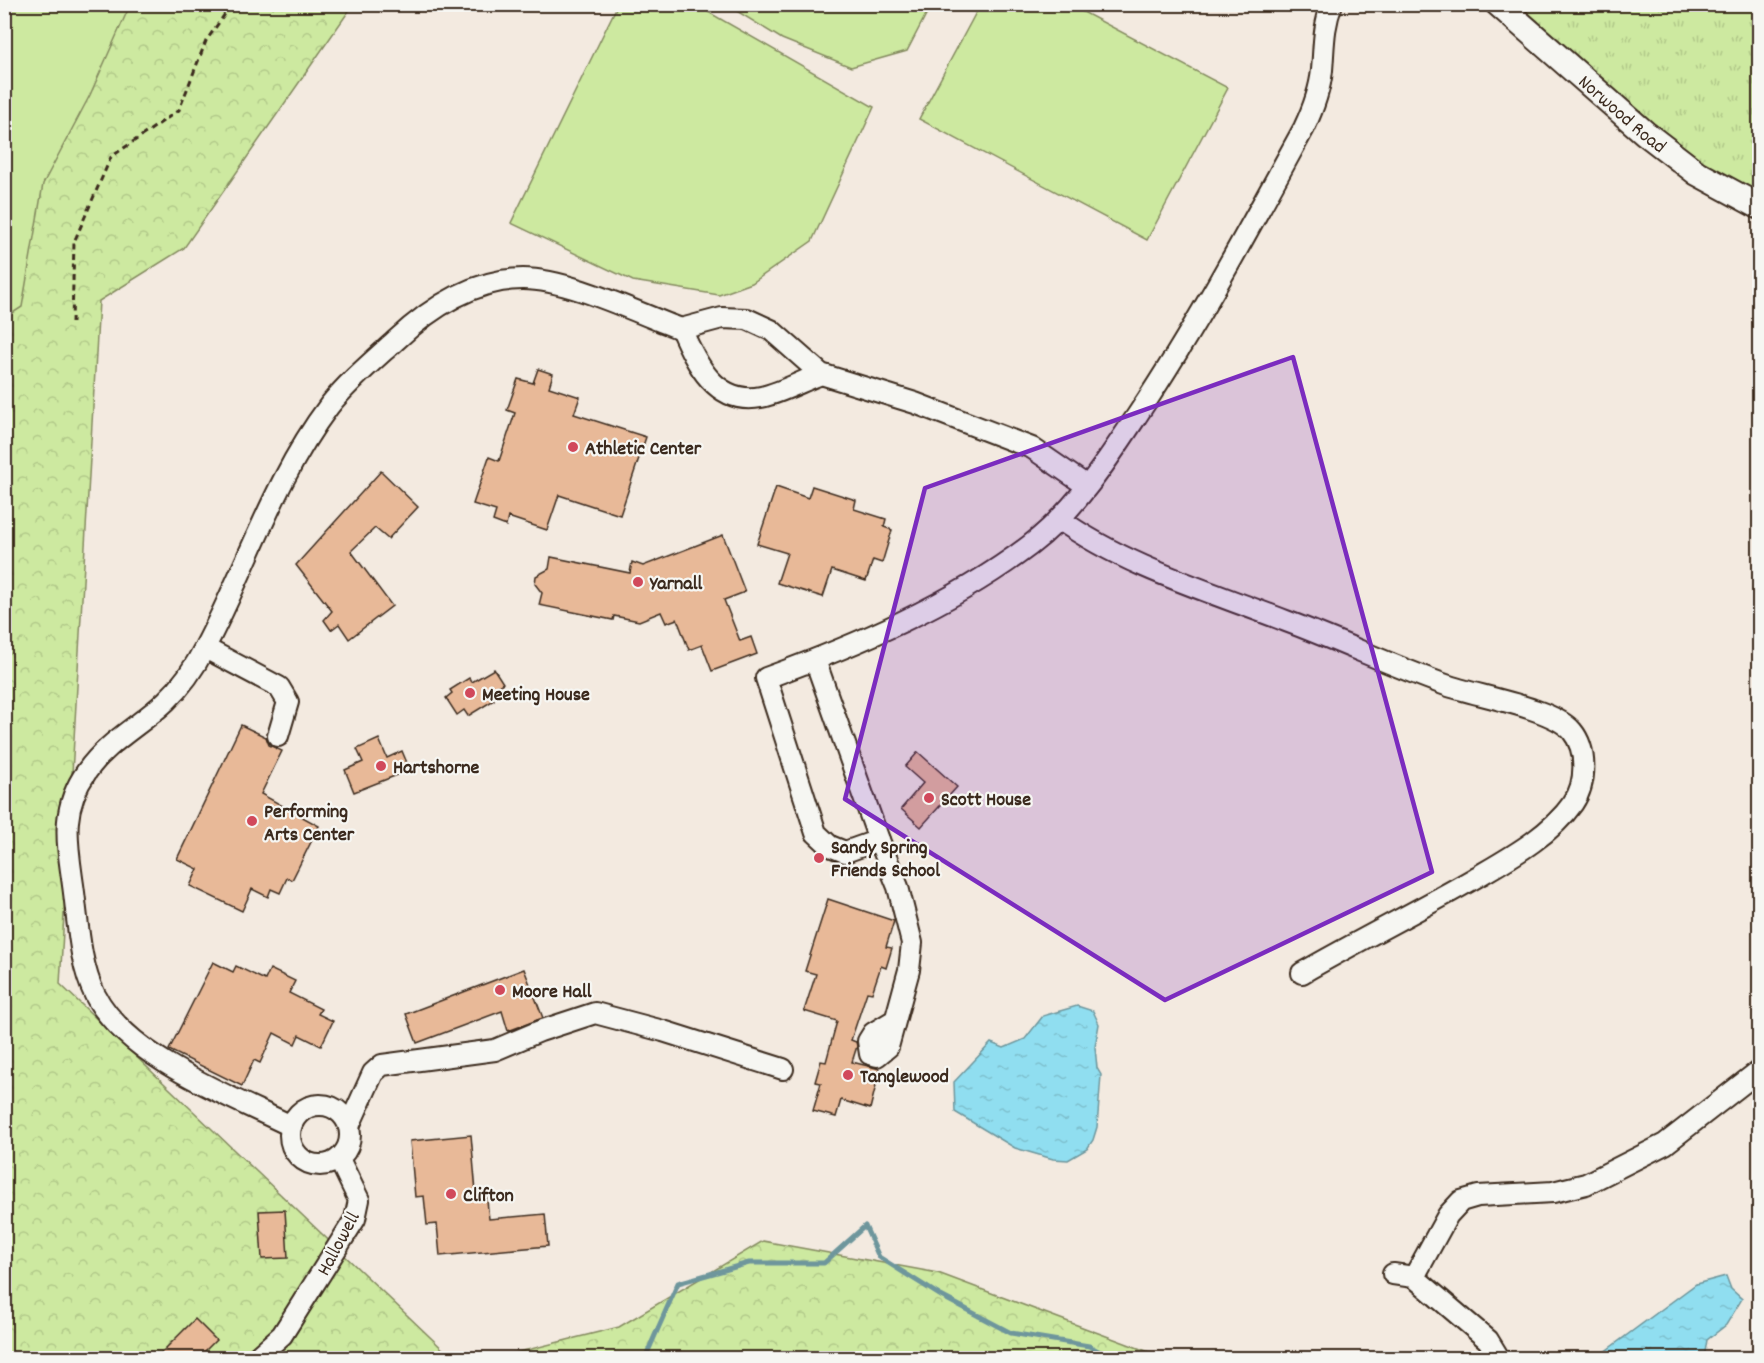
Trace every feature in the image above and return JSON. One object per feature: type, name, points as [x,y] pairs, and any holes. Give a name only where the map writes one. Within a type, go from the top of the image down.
[{"type":"main road","name":"Norwood Road","points":[[1498,4],[1654,140],[1697,173],[1760,207]]},
{"type":"street","points":[[879,840],[844,852],[830,846],[816,833],[766,678],[815,660],[922,611],[983,578],[1029,546],[1059,519],[1087,486],[1184,346],[1304,128],[1316,102],[1322,70],[1323,31],[1332,4]]},
{"type":"street","points":[[291,1126],[171,1068],[129,1035],[95,995],[85,964],[66,817],[75,791],[87,770],[105,750],[167,700],[188,675],[205,648],[286,475],[330,405],[379,355],[435,308],[464,292],[491,283],[524,279],[563,285],[681,329],[722,318],[747,319],[771,330],[821,374],[915,403],[1032,448],[1087,486]]},
{"type":"street","points":[[681,329],[696,363],[719,390],[738,397],[761,397],[821,374]]},
{"type":"street","points":[[1059,519],[1085,537],[1137,564],[1394,666],[1462,690],[1555,718],[1571,730],[1582,747],[1584,774],[1575,801],[1557,823],[1512,857],[1302,973]]},
{"type":"street","points":[[205,648],[279,687],[288,702],[278,736]]},
{"type":"street","points":[[815,660],[898,887],[912,943],[909,970],[893,1021]]},
{"type":"street","points":[[349,1126],[341,1114],[330,1107],[320,1105],[304,1109],[291,1126],[291,1146],[304,1162],[323,1166],[339,1159],[349,1143],[349,1126],[373,1073],[382,1065],[495,1050],[540,1030],[595,1013],[663,1031],[783,1069]]},
{"type":"street","points":[[1414,1277],[1449,1215],[1461,1201],[1478,1196],[1553,1192],[1586,1184],[1616,1171],[1665,1144],[1760,1070]]},
{"type":"street","name":"Hallowell","points":[[256,1359],[282,1335],[355,1219],[359,1200],[339,1159]]},
{"type":"street","points":[[1393,1274],[1414,1277],[1488,1340],[1499,1359]]},
{"type":"path","points":[[72,323],[74,242],[111,157],[179,110],[206,41],[232,4]]},
{"type":"highlighted area","points":[[1293,357],[1432,872],[1165,1000],[845,799],[925,488]]},
{"type":"green space","points":[[5,4],[130,5],[90,95],[43,184],[22,307],[5,318]]},
{"type":"green space","points":[[618,4],[696,5],[874,107],[812,241],[752,283],[719,295],[633,281],[511,223]]},
{"type":"green space","points":[[5,5],[353,5],[184,248],[99,301],[60,984],[452,1358],[5,1358]]},
{"type":"green space","points":[[727,5],[931,5],[907,51],[851,67],[782,39]]},
{"type":"green space","points":[[980,5],[1070,5],[1228,88],[1147,240],[919,119]]},
{"type":"green space","points":[[1498,5],[1759,5],[1759,207]]},
{"type":"green space","points":[[763,1241],[938,1273],[1165,1358],[495,1358],[619,1327]]},
{"type":"water","points":[[1077,1006],[1093,1011],[1099,1024],[1095,1047],[1097,1068],[1101,1075],[1097,1127],[1087,1149],[1068,1160],[1053,1159],[1015,1148],[955,1112],[954,1082],[991,1043],[1004,1048],[1025,1039],[1043,1016]]},
{"type":"water","points":[[1726,1276],[1731,1289],[1742,1299],[1726,1325],[1707,1340],[1704,1358],[1596,1358],[1696,1284]]},
{"type":"building","name":"Athletic Center","points":[[538,369],[553,374],[549,387],[580,397],[574,414],[646,437],[620,515],[559,495],[547,530],[508,517],[506,526],[493,521],[496,511],[473,504],[489,457],[499,461],[515,413],[507,410],[518,379],[533,383]]},
{"type":"building","points":[[381,471],[418,507],[388,539],[375,528],[351,551],[392,606],[349,639],[339,624],[331,630],[324,620],[332,611],[296,565]]},
{"type":"building","points":[[812,486],[856,500],[854,509],[886,519],[884,527],[892,530],[882,563],[873,560],[866,581],[832,570],[823,597],[777,583],[787,553],[757,544],[776,487],[808,498]]},
{"type":"building","name":"Yarnall","points":[[723,535],[745,592],[724,600],[740,641],[751,637],[757,654],[712,671],[702,645],[689,650],[677,619],[666,623],[661,612],[639,621],[614,616],[613,620],[539,605],[542,593],[535,584],[536,576],[549,569],[551,557],[630,573],[632,562],[643,566]]},
{"type":"building","name":"Meeting House","points":[[494,669],[503,683],[489,692],[494,700],[468,716],[464,710],[457,715],[446,698],[452,693],[450,690],[469,678],[472,682]]},
{"type":"building","name":"Performing Arts Center","points":[[241,725],[266,737],[269,745],[282,751],[261,794],[319,826],[292,880],[287,878],[280,893],[271,889],[268,897],[252,889],[242,911],[190,886],[198,869],[177,859]]},
{"type":"building","name":"Hartshorne","points":[[379,739],[387,758],[402,751],[410,770],[354,792],[345,770],[363,762],[357,749]]},
{"type":"building","name":"Scott House","points":[[918,752],[957,787],[921,827],[901,809],[923,783],[905,767]]},
{"type":"building","points":[[828,899],[894,921],[886,947],[892,948],[886,968],[881,966],[872,993],[867,992],[851,1040],[856,1042],[857,1046],[852,1062],[880,1069],[870,1109],[841,1100],[836,1117],[813,1111],[821,1083],[815,1082],[821,1061],[826,1062],[837,1021],[804,1011],[816,974],[805,971]]},
{"type":"building","points":[[213,962],[233,972],[236,966],[265,980],[270,969],[295,981],[289,993],[321,1009],[318,1014],[333,1021],[321,1046],[299,1035],[295,1044],[274,1033],[260,1063],[254,1060],[242,1086],[169,1050]]},
{"type":"building","name":"Moore Hall","points":[[524,969],[543,1018],[508,1031],[502,1011],[417,1043],[406,1014]]},
{"type":"building","name":"Clifton","points":[[471,1135],[476,1192],[486,1191],[489,1219],[545,1214],[548,1246],[440,1256],[437,1224],[427,1225],[424,1196],[415,1197],[410,1141]]},
{"type":"building","points":[[285,1210],[288,1258],[262,1259],[259,1211]]},
{"type":"building","points":[[195,1319],[216,1340],[197,1359],[155,1359]]},
{"type":"waterway","points":[[645,1358],[678,1283],[749,1263],[824,1263],[865,1226],[879,1257],[941,1296],[1011,1333],[1089,1346],[1111,1358]]},
{"type":"place","name":"Athletic Center","points":[[573,447]]},
{"type":"place","name":"Yarnall","points":[[638,582]]},
{"type":"place","name":"Meeting House","points":[[470,693]]},
{"type":"place","name":"Hartshorne","points":[[381,766]]},
{"type":"place","name":"Scott House","points":[[929,798]]},
{"type":"place","name":"Performing Arts Center","points":[[252,821]]},
{"type":"place","name":"Sandy Spring Friends School","points":[[819,858]]},
{"type":"place","name":"Moore Hall","points":[[500,990]]},
{"type":"place","name":"Tanglewood","points":[[848,1075]]},
{"type":"place","name":"Clifton","points":[[451,1194]]}]
